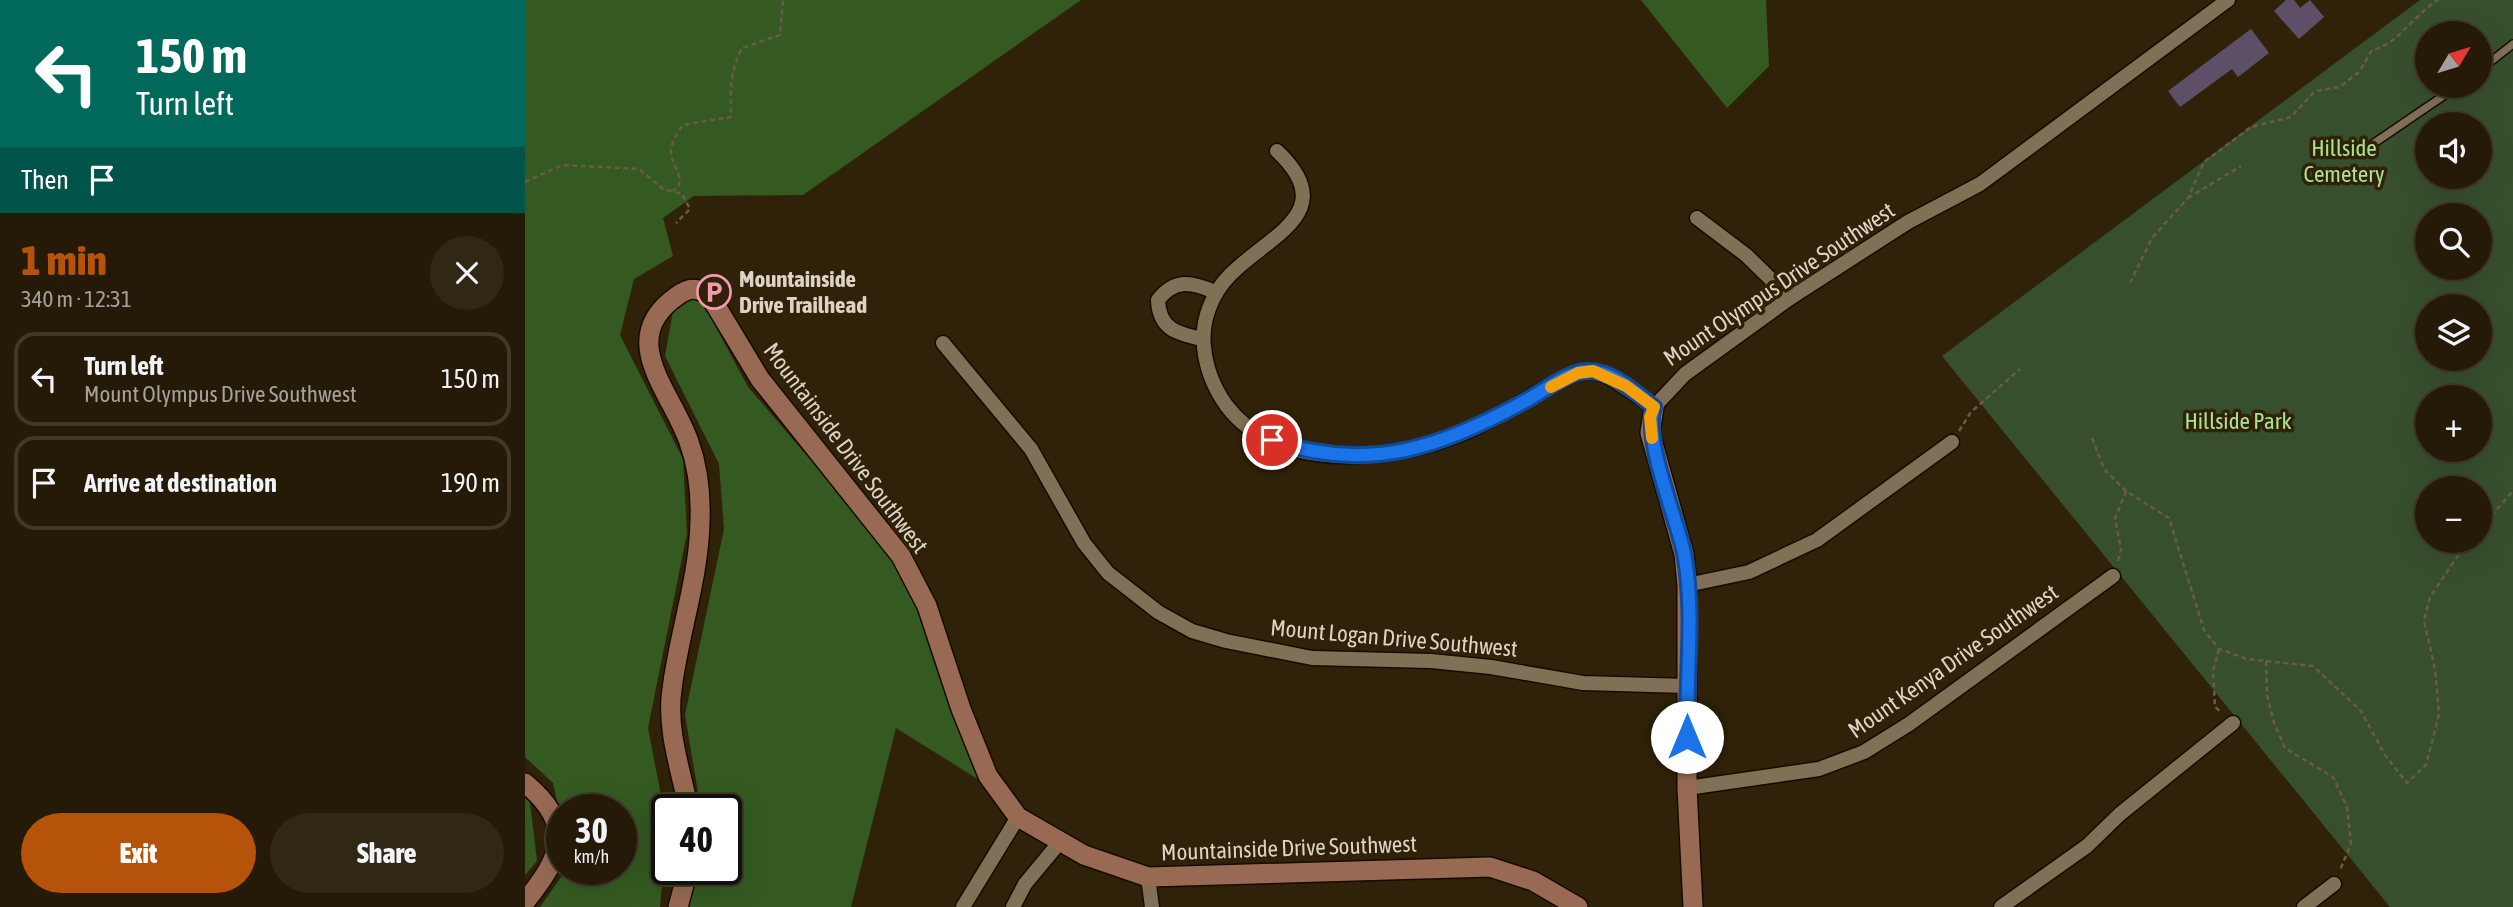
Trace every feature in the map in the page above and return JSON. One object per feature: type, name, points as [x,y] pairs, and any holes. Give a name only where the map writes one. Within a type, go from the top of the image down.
[{"type":"street","name":"Mount Olympus Drive Southwest","points":[[1654,407],[1685,374],[1790,298],[1908,222],[1980,184],[2228,0]]},
{"type":"street","points":[[1277,151],[1289,162],[1302,186],[1301,209],[1287,229],[1243,263],[1216,292],[1206,317],[1203,339],[1206,364],[1214,384],[1227,406],[1255,432],[1272,440],[1326,456],[1383,453],[1434,445],[1479,426],[1585,370],[1606,375],[1654,407],[1650,433],[1684,554],[1687,585],[1687,788],[1693,907]]},
{"type":"street","points":[[1696,218],[1746,255],[1790,298]]},
{"type":"street","points":[[1203,339],[1170,330],[1162,322],[1158,300],[1167,289],[1180,283],[1193,283],[1216,292]]},
{"type":"street","name":"Mountainside Drive Southwest","points":[[686,794],[671,719],[671,691],[700,537],[699,486],[688,439],[656,375],[648,340],[650,324],[657,313],[692,288],[700,289],[710,296],[759,379],[901,556],[927,606],[961,709],[988,776],[1018,817],[1059,843],[1097,860],[1148,877],[1490,867],[1533,881],[1578,907]]},
{"type":"street","name":"Mount Logan Drive Southwest","points":[[943,343],[1031,449],[1084,543],[1108,573],[1158,612],[1192,631],[1226,642],[1313,658],[1431,661],[1491,667],[1583,683],[1686,686]]},
{"type":"street","points":[[1687,585],[1749,572],[1817,540],[1952,442]]},
{"type":"street","name":"Mount Kenya Drive Southwest","points":[[1687,788],[1819,769],[1864,752],[1909,724],[2113,576]]},
{"type":"street","points":[[2001,907],[2087,846],[2120,814],[2233,723]]},
{"type":"street","points":[[525,783],[554,815],[559,844],[551,869],[525,902]]},
{"type":"street","points":[[963,907],[1018,817]]},
{"type":"street","points":[[1013,907],[1025,884],[1059,843]]},
{"type":"street","points":[[1148,877],[1152,907]]},
{"type":"street","points":[[2304,907],[2334,884]]},
{"type":"street","points":[[678,907],[684,885]]},
{"type":"lane","points":[[2492,61],[2513,44]]},
{"type":"lane","points":[[2358,154],[2440,98]]},
{"type":"path","points":[[672,191],[679,187],[680,180],[671,163],[672,141],[684,125],[731,117],[730,86],[733,65],[742,48],[780,34],[783,0]]},
{"type":"path","points":[[2188,198],[2204,162],[2251,127],[2291,117],[2315,91],[2340,87],[2360,71],[2372,50],[2386,47],[2420,11],[2438,0]]},
{"type":"path","points":[[525,183],[562,165],[639,169],[663,189],[682,194],[690,209],[676,223]]},
{"type":"path","points":[[2130,284],[2152,238],[2188,198],[2241,166]]},
{"type":"path","points":[[1952,442],[1971,412],[2020,369]]},
{"type":"path","points":[[2092,438],[2104,469],[2126,491],[2169,518],[2204,630],[2218,649],[2247,659],[2313,666],[2361,711],[2385,755],[2407,783],[2425,765],[2439,714],[2435,669],[2424,621],[2430,597],[2460,553]]},
{"type":"path","points":[[2113,576],[2121,549],[2115,519],[2126,491]]},
{"type":"path","points":[[2492,515],[2513,491]]},
{"type":"path","points":[[2218,649],[2213,671],[2215,707],[2233,723]]},
{"type":"path","points":[[2266,661],[2267,695],[2274,723],[2285,747],[2333,777],[2347,807],[2351,844],[2334,884]]},
{"type":"green space","points":[[525,0],[1081,0],[803,195],[694,196],[663,218],[673,256],[634,279],[620,335],[683,459],[687,533],[648,728],[661,794],[651,794],[651,885],[662,885],[660,907],[540,907],[555,885],[637,885],[637,794],[555,794],[553,783],[525,757]]},
{"type":"green space","points":[[1641,0],[1766,0],[1769,66],[1727,108]]},
{"type":"green space","name":"Hillside Park","points":[[2420,0],[2513,0],[2513,907],[2390,907],[1942,356]]},
{"type":"green space","points":[[696,290],[748,387],[896,559],[969,708],[984,783],[896,728],[851,907],[689,907],[694,885],[742,885],[742,794],[698,794],[685,715],[724,529],[719,464],[665,356],[675,300]]},
{"type":"green space","points":[[525,798],[530,802],[537,861],[525,875]]},
{"type":"building","points":[[2286,0],[2294,0],[2300,8],[2310,0],[2324,17],[2299,39],[2274,11]]},
{"type":"building","points":[[2251,29],[2269,53],[2238,77],[2232,69],[2180,107],[2168,91]]},
{"type":"slow traffic","points":[[1551,387],[1585,370],[1606,375],[1654,407],[1650,417],[1652,438]]},
{"type":"place","name":"Mountainside Drive Trailhead","points":[[714,292]]},
{"type":"route","points":[[1272,440],[1326,456],[1406,451],[1434,445],[1462,434],[1585,370],[1606,375],[1626,386],[1654,407],[1650,417],[1650,433],[1684,554],[1687,585],[1687,737]]},
{"type":"park label","name":"Hillside Cemetery","points":[[2344,161]]}]
